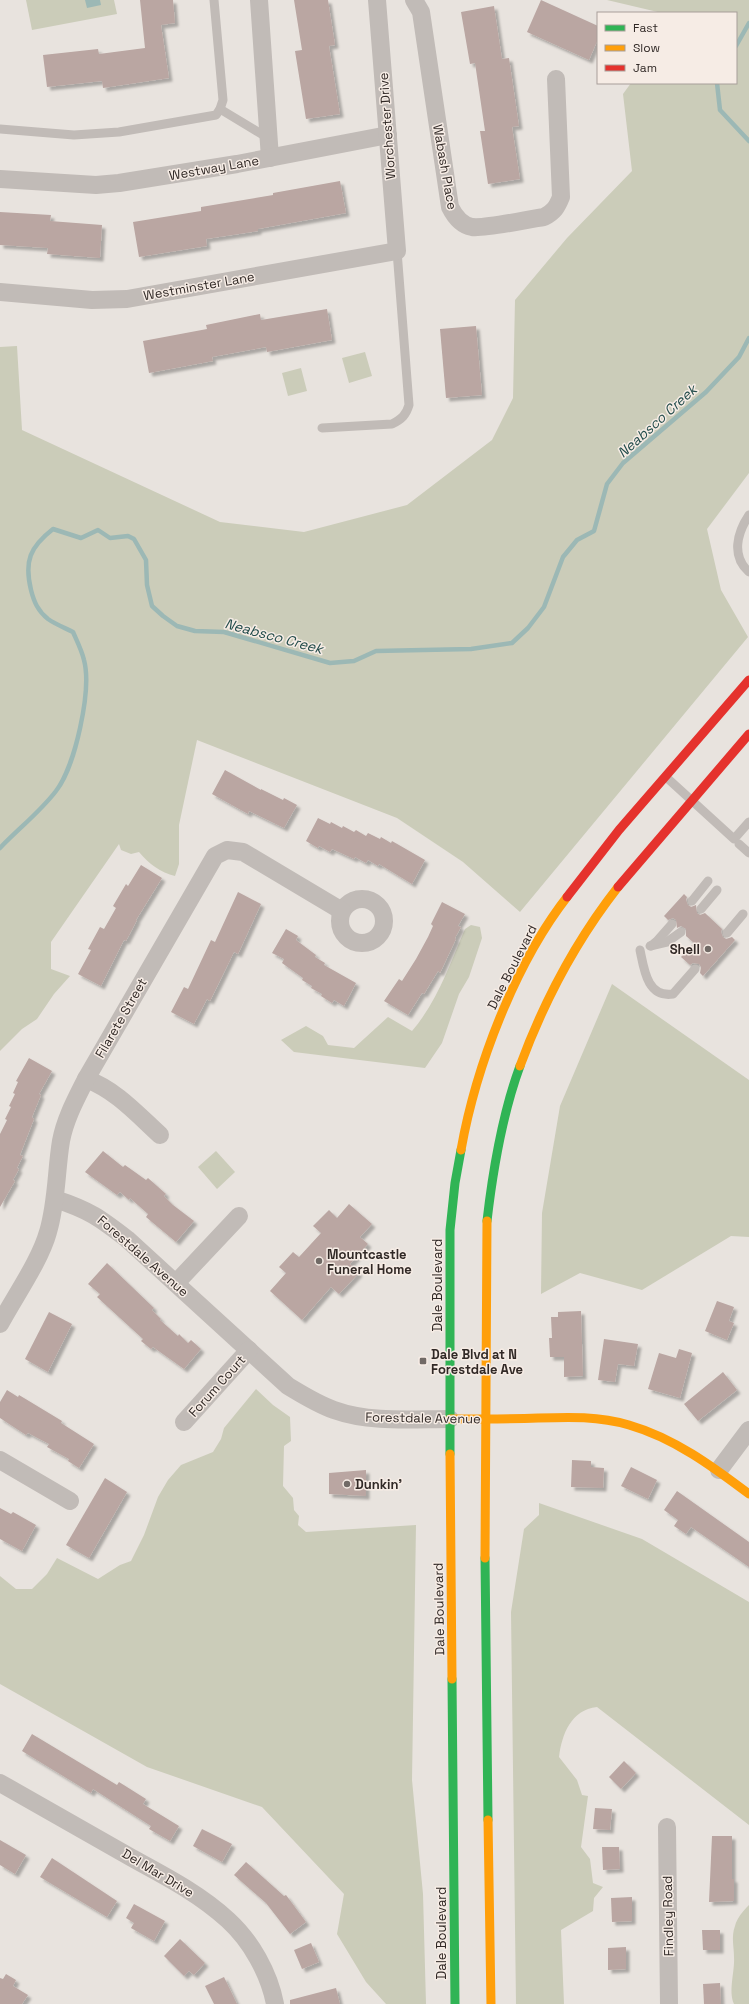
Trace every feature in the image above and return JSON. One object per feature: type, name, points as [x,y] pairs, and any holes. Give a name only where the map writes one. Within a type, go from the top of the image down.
[{"type":"main road","name":"Dale Boulevard","points":[[455,2004],[450,1419],[450,1230],[452,1207],[463,1139],[486,1053],[518,979],[553,915],[619,830],[749,680]]},
{"type":"main road","points":[[491,2004],[485,1590],[486,1234],[489,1192],[496,1151],[510,1098],[526,1050],[548,999],[566,963],[618,886],[749,734]]},
{"type":"main road","name":"Forestdale Avenue","points":[[450,1419],[583,1417],[609,1420],[634,1426],[692,1453],[719,1470],[749,1494]]},
{"type":"street","name":"Westway Lane","points":[[0,179],[96,185],[119,183],[270,158],[259,0]]},
{"type":"street","name":"Worchester Drive","points":[[377,0],[397,252]]},
{"type":"street","name":"Wabash Place","points":[[414,0],[421,12],[450,207],[455,217],[463,223],[477,227],[544,217],[552,213],[557,207],[561,197],[556,79]]},
{"type":"street","points":[[270,158],[388,135]]},
{"type":"street","name":"Westminster Lane","points":[[0,292],[92,300],[127,299],[397,252]]},
{"type":"street","name":"Filarete Street","points":[[0,1324],[42,1249],[48,1233],[55,1199],[64,1126],[86,1079],[210,863],[223,850],[232,849],[243,852],[342,911]]},
{"type":"street","points":[[86,1079],[99,1084],[114,1094],[160,1135]]},
{"type":"street","name":"Forestdale Avenue","points":[[55,1199],[82,1207],[105,1221],[288,1386],[312,1401],[334,1410],[372,1418],[450,1419]]},
{"type":"street","points":[[176,1284],[239,1216]]},
{"type":"street","name":"Forum Court","points":[[184,1422],[249,1350]]},
{"type":"street","points":[[719,1470],[749,1430]]},
{"type":"street","points":[[0,1460],[70,1501]]},
{"type":"street","name":"Del Mar Drive","points":[[0,1783],[175,1882],[229,1921],[256,1956],[266,1975],[275,2004]]},
{"type":"street","name":"Findley Road","points":[[667,1827],[669,2004]]},
{"type":"lane","points":[[0,129],[74,134],[119,132],[216,115],[223,100],[214,0]]},
{"type":"lane","points":[[220,108],[268,138]]},
{"type":"lane","points":[[322,428],[392,424],[400,420],[406,413],[409,405],[397,252]]},
{"type":"lane","points":[[749,515],[738,540],[737,549],[742,566],[749,572]]},
{"type":"lane","points":[[666,777],[734,839],[749,822]]},
{"type":"lane","points":[[739,844],[749,853]]},
{"type":"lane","points":[[692,901],[708,881]]},
{"type":"lane","points":[[700,909],[717,890]]},
{"type":"lane","points":[[727,933],[743,914]]},
{"type":"lane","points":[[672,924],[658,941],[650,946],[667,942],[681,932]]},
{"type":"lane","points":[[640,950],[647,978],[652,988],[659,993],[666,995],[673,994],[695,969]]},
{"type":"green space","points":[[26,0],[114,0],[117,14],[32,30]]},
{"type":"green space","points":[[607,0],[749,0],[749,473],[707,529],[721,590],[748,637],[520,912],[463,862],[397,818],[197,740],[179,825],[179,864],[175,876],[165,873],[155,867],[139,852],[131,854],[121,850],[119,844],[51,942],[51,969],[70,976],[54,994],[37,1019],[22,1029],[0,1051],[0,347],[17,346],[22,430],[220,522],[304,532],[407,505],[492,440],[513,398],[515,300],[567,238],[632,171],[623,94],[630,84],[737,84],[737,12],[658,12]]},
{"type":"green space","points":[[365,352],[372,376],[349,383],[342,358]]},
{"type":"green space","points":[[301,368],[307,391],[288,396],[282,373]]},
{"type":"green space","points":[[471,925],[480,927],[482,938],[469,977],[459,994],[442,1043],[425,1068],[294,1052],[281,1040],[306,1026],[323,1036],[328,1045],[354,1048],[388,1017],[412,1031],[429,1008],[465,929]]},
{"type":"green space","points":[[612,984],[749,1080],[749,1237],[731,1236],[642,1290],[580,1273],[541,1294],[542,1213],[560,1106]]},
{"type":"green space","points":[[216,1151],[235,1172],[217,1189],[198,1167]]},
{"type":"green space","points":[[256,1389],[273,1405],[290,1417],[291,1441],[284,1446],[283,1486],[293,1498],[294,1510],[299,1516],[298,1525],[306,1532],[416,1525],[412,1780],[423,1894],[426,2004],[386,2004],[366,1982],[337,1934],[344,1894],[262,1807],[147,1767],[0,1684],[0,1576],[16,1589],[32,1589],[47,1574],[57,1558],[98,1579],[120,1565],[131,1561],[144,1535],[158,1497],[168,1480],[181,1465],[213,1452],[221,1439],[224,1428]]},
{"type":"green space","points":[[539,1503],[642,1539],[749,1602],[749,1825],[597,1707],[588,1709],[574,1718],[565,1732],[559,1757],[577,1780],[582,1795],[588,1796],[581,1847],[590,1859],[593,1883],[603,1887],[594,1898],[593,1911],[561,1930],[564,2004],[516,2004],[511,1612],[524,1529],[539,1515]]},
{"type":"green space","points":[[749,1905],[749,2004],[734,2004],[732,1999],[734,1963],[733,1934],[737,1920]]},
{"type":"water","points":[[85,0],[100,0],[101,5],[87,8]]},
{"type":"building","points":[[140,0],[173,0],[175,23],[161,25],[169,78],[103,88],[102,81],[47,87],[43,55],[98,49],[99,54],[145,48]]},
{"type":"building","points":[[294,0],[328,0],[335,45],[329,46],[340,114],[306,119],[295,51],[302,50]]},
{"type":"building","points":[[541,0],[597,26],[597,41],[589,60],[527,32]]},
{"type":"building","points":[[494,6],[502,59],[509,58],[519,126],[512,127],[520,179],[488,184],[480,131],[485,131],[475,63],[470,64],[461,12]]},
{"type":"building","points":[[340,181],[346,213],[258,229],[258,231],[206,239],[207,246],[139,257],[133,222],[201,211],[201,207],[273,195],[273,193]]},
{"type":"building","points":[[0,212],[51,215],[50,221],[102,225],[100,258],[47,254],[48,248],[0,245]]},
{"type":"building","points":[[327,309],[332,340],[267,352],[266,347],[212,357],[213,361],[149,373],[143,341],[207,329],[206,325],[260,314],[261,320]]},
{"type":"building","points":[[476,326],[482,395],[446,398],[440,329]]},
{"type":"building","points":[[225,770],[261,790],[283,800],[284,798],[297,805],[284,828],[249,811],[248,814],[212,794]]},
{"type":"building","points":[[318,818],[330,824],[331,822],[342,828],[343,826],[354,832],[356,830],[366,836],[368,833],[380,839],[381,837],[391,843],[392,841],[425,860],[412,884],[379,864],[378,866],[368,860],[366,863],[355,857],[354,859],[332,849],[330,852],[319,846],[318,848],[306,841]]},
{"type":"building","points":[[141,865],[162,878],[136,920],[126,941],[124,940],[101,986],[78,974],[91,950],[88,949],[100,927],[104,929],[116,908],[113,906],[126,884],[128,886]]},
{"type":"building","points":[[238,892],[261,904],[238,954],[234,952],[210,1001],[207,999],[194,1024],[171,1012],[184,987],[188,989],[211,940],[215,942]]},
{"type":"building","points":[[684,894],[687,897],[686,900],[688,905],[691,907],[696,905],[697,913],[700,915],[705,913],[722,929],[721,932],[723,937],[726,939],[732,937],[735,940],[703,976],[700,973],[701,967],[699,964],[693,963],[690,965],[681,957],[694,943],[686,936],[686,929],[681,926],[677,928],[676,920],[673,918],[668,920],[664,916]]},
{"type":"building","points":[[442,902],[465,914],[458,926],[461,927],[440,973],[438,971],[424,994],[422,993],[408,1015],[384,1001],[399,979],[402,981],[416,959],[428,937],[433,926],[431,924]]},
{"type":"building","points":[[286,929],[298,936],[296,940],[316,955],[315,957],[325,963],[324,965],[356,983],[344,1006],[334,1000],[332,1003],[321,996],[322,994],[311,988],[312,986],[302,980],[303,978],[282,963],[284,959],[272,953]]},
{"type":"building","points":[[29,1058],[52,1071],[39,1094],[41,1095],[32,1117],[34,1119],[20,1155],[23,1156],[17,1168],[19,1169],[13,1180],[15,1181],[0,1207],[0,1134],[7,1120],[5,1119],[11,1107],[9,1106],[15,1094],[13,1093],[18,1082],[16,1081]]},
{"type":"building","points":[[103,1151],[123,1167],[125,1165],[146,1180],[148,1178],[166,1194],[164,1196],[173,1205],[194,1221],[176,1242],[146,1217],[148,1214],[130,1198],[129,1200],[120,1192],[117,1195],[85,1172]]},
{"type":"building","name":"Mountcastle Funeral Home","points":[[349,1204],[372,1224],[360,1237],[368,1244],[350,1264],[359,1273],[339,1294],[331,1287],[302,1320],[270,1291],[286,1273],[279,1267],[293,1252],[299,1257],[321,1233],[313,1226],[329,1210],[337,1218]]},
{"type":"building","points":[[107,1263],[154,1308],[152,1310],[161,1319],[160,1320],[178,1336],[179,1334],[188,1343],[191,1340],[201,1349],[184,1369],[153,1347],[151,1349],[141,1341],[143,1339],[97,1297],[100,1294],[88,1284]]},
{"type":"building","points":[[717,1301],[734,1307],[729,1321],[734,1323],[727,1340],[705,1331]]},
{"type":"building","points":[[581,1311],[583,1376],[564,1377],[564,1357],[550,1357],[549,1338],[552,1338],[551,1317],[558,1317],[558,1312]]},
{"type":"building","points":[[49,1312],[72,1324],[48,1372],[25,1359]]},
{"type":"building","points":[[604,1339],[638,1344],[634,1366],[618,1364],[615,1382],[598,1380]]},
{"type":"building","points":[[679,1349],[692,1353],[680,1398],[648,1389],[659,1353],[676,1358]]},
{"type":"building","points":[[723,1372],[737,1390],[698,1421],[684,1404]]},
{"type":"building","points":[[7,1390],[18,1397],[19,1395],[62,1421],[61,1423],[94,1444],[79,1468],[68,1461],[69,1459],[47,1447],[49,1444],[28,1433],[26,1435],[0,1418],[0,1402]]},
{"type":"building","points":[[572,1460],[591,1461],[591,1467],[604,1468],[603,1488],[571,1487]]},
{"type":"building","points":[[631,1467],[657,1480],[648,1499],[621,1486]]},
{"type":"building","name":"Dunkin'","points":[[366,1470],[366,1496],[329,1494],[329,1473]]},
{"type":"building","points":[[105,1478],[127,1492],[89,1558],[66,1545]]},
{"type":"building","points":[[677,1491],[749,1542],[749,1567],[691,1527],[686,1534],[674,1526],[678,1520],[664,1510]]},
{"type":"building","points":[[0,1508],[11,1514],[13,1512],[36,1525],[22,1551],[0,1539]]},
{"type":"building","points":[[32,1734],[117,1785],[119,1782],[146,1799],[143,1804],[179,1826],[170,1841],[149,1829],[151,1826],[93,1789],[91,1793],[22,1751]]},
{"type":"building","points":[[624,1761],[636,1773],[621,1789],[609,1777]]},
{"type":"building","points":[[595,1808],[612,1809],[610,1830],[593,1829]]},
{"type":"building","points":[[202,1829],[232,1844],[222,1862],[193,1846]]},
{"type":"building","points":[[712,1836],[732,1836],[732,1879],[734,1879],[734,1901],[709,1902]]},
{"type":"building","points":[[0,1840],[26,1855],[15,1874],[0,1865]]},
{"type":"building","points":[[602,1847],[619,1847],[620,1869],[603,1870]]},
{"type":"building","points":[[52,1858],[117,1901],[107,1917],[40,1877]]},
{"type":"building","points":[[246,1862],[284,1896],[286,1895],[306,1922],[290,1934],[266,1903],[234,1875]]},
{"type":"building","points":[[632,1897],[632,1921],[612,1922],[611,1898]]},
{"type":"building","points":[[134,1904],[165,1921],[154,1941],[131,1928],[134,1923],[126,1918]]},
{"type":"building","points":[[702,1930],[720,1930],[720,1950],[703,1950]]},
{"type":"building","points":[[180,1939],[205,1963],[194,1975],[189,1971],[184,1976],[164,1956]]},
{"type":"building","points":[[311,1943],[319,1962],[302,1969],[294,1950]]},
{"type":"building","points":[[626,1947],[626,1969],[608,1970],[608,1948]]},
{"type":"building","points":[[6,1974],[16,1980],[13,1986],[28,1995],[22,2004],[0,2004],[0,1978],[3,1979]]},
{"type":"building","points":[[224,1977],[237,2004],[214,2004],[205,1986]]},
{"type":"building","points":[[720,1983],[721,2004],[704,2004],[703,1984]]},
{"type":"building","points":[[336,1988],[340,2004],[290,2004],[290,2000]]},
{"type":"waterway","name":"Neabsco Creek","points":[[737,44],[749,23]]},
{"type":"waterway","name":"Neabsco Creek","points":[[717,84],[720,110],[749,141]]},
{"type":"waterway","name":"Neabsco Creek","points":[[0,848],[43,806],[63,780],[70,765],[84,708],[86,673],[82,653],[73,632],[51,621],[39,609],[31,590],[29,580],[28,571],[31,555],[39,542],[53,529],[81,538],[98,530],[110,538],[128,536],[134,539],[146,560],[147,585],[152,606],[177,626],[195,631],[224,632],[330,663],[354,661],[376,651],[471,649],[512,643],[528,628],[544,607],[563,557],[577,540],[594,531],[607,484],[623,463],[706,392],[739,357],[749,338]]},
{"type":"traffic: fast","points":[[487,1221],[492,1182],[503,1123],[520,1066]]},
{"type":"traffic: fast","points":[[450,1454],[450,1230],[455,1183],[461,1150]]},
{"type":"traffic: fast","points":[[485,1558],[488,1820]]},
{"type":"traffic: fast","points":[[452,1679],[455,2004]]},
{"type":"traffic: slow","points":[[520,1066],[539,1018],[574,951],[602,908],[618,887]]},
{"type":"traffic: slow","points":[[461,1150],[477,1084],[487,1051],[500,1017],[531,953],[548,924],[567,897]]},
{"type":"traffic: slow","points":[[485,1558],[487,1221]]},
{"type":"traffic: slow","points":[[450,1419],[573,1417],[618,1422],[662,1437],[677,1445],[707,1463],[749,1494]]},
{"type":"traffic: slow","points":[[450,1454],[452,1679]]},
{"type":"traffic: slow","points":[[488,1820],[491,2004]]},
{"type":"traffic: jam","points":[[567,897],[619,830],[749,680]]},
{"type":"traffic: jam","points":[[618,887],[749,734]]},
{"type":"place","name":"Shell","points":[[708,949]]},
{"type":"place","name":"Mountcastle Funeral Home","points":[[319,1261]]},
{"type":"place","name":"Dale Blvd at N Forestdale Ave","points":[[423,1361]]},
{"type":"place","name":"Dunkin'","points":[[347,1484]]}]
